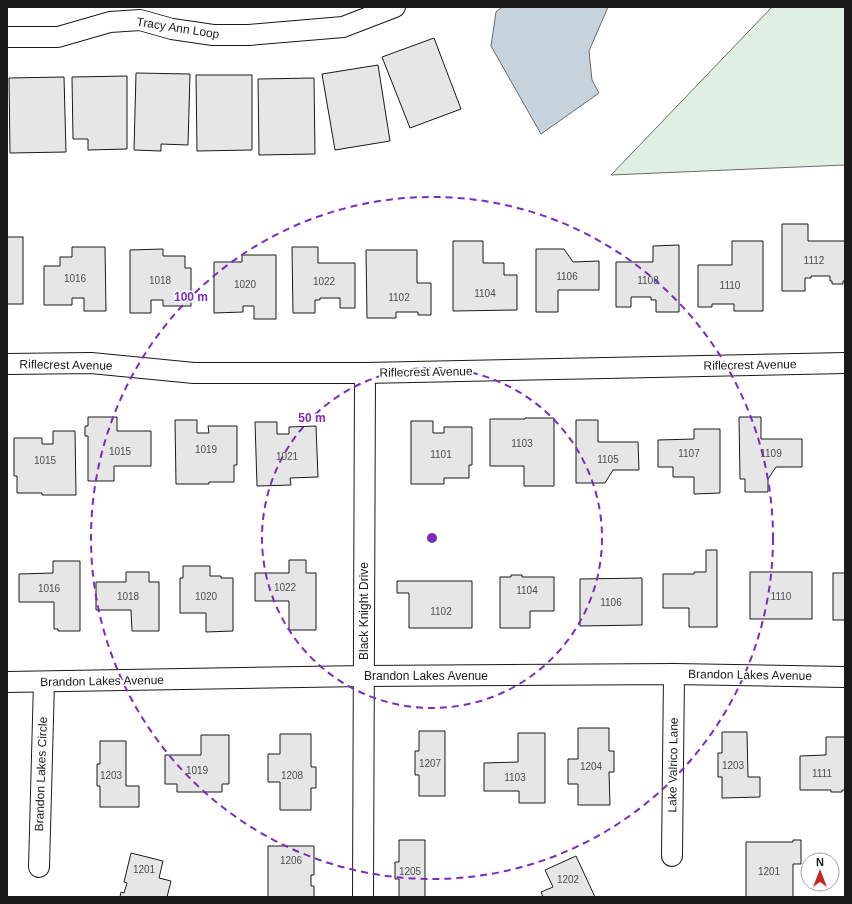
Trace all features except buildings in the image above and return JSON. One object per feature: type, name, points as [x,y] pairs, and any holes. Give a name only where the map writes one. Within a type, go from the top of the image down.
[{"type":"street","name":"Tracy Ann Loop","points":[[7,37],[58,37],[110,22],[140,20],[172,29],[213,36],[264,34],[343,27],[395,7]]},
{"type":"street","name":"Riflecrest Avenue","points":[[7,364],[91,363],[194,373],[365,373],[845,363]]},
{"type":"street","name":"Black Knight Drive","points":[[363,897],[365,373]]},
{"type":"street","name":"Brandon Lakes Avenue","points":[[7,682],[364,676],[674,674],[845,677]]},
{"type":"street","name":"Lake Valrico Lane","points":[[672,856],[674,674]]},
{"type":"street","name":"Brandon Lakes Circle","points":[[39,867],[44,682]]},
{"type":"green space","points":[[772,7],[845,7],[845,165],[611,175]]},
{"type":"shaded area","points":[[502,7],[608,7],[589,51],[592,80],[599,93],[541,134],[491,46],[496,12]]}]
